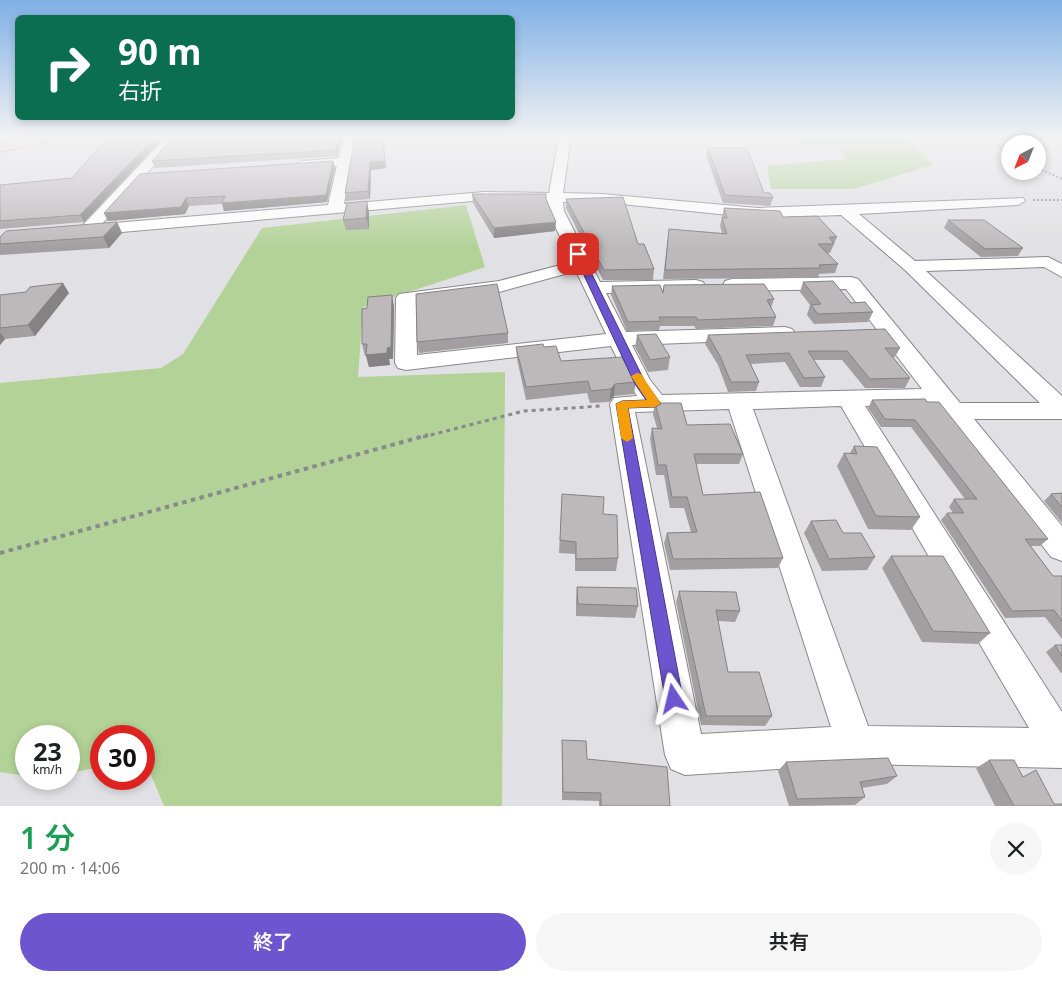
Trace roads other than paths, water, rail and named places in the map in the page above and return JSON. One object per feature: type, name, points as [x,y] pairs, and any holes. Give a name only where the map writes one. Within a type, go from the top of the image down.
[{"type":"street","points":[[88,230],[138,175],[157,174]]},
{"type":"street","points":[[335,209],[341,174]]},
{"type":"street","points":[[559,174],[555,197],[556,211],[640,384],[655,404]]},
{"type":"street","points":[[68,231],[484,196],[602,198],[758,213],[845,211],[1018,201]]},
{"type":"street","points":[[845,211],[911,266],[1062,410]]},
{"type":"street","points":[[911,266],[1048,262],[1062,272]]},
{"type":"street","points":[[583,264],[499,286],[406,298],[406,363],[619,339],[809,332]]},
{"type":"street","points":[[595,288],[851,283],[1062,548]]},
{"type":"street","points":[[863,331],[889,330]]},
{"type":"street","points":[[1062,410],[848,398],[622,404],[685,755],[856,745],[1062,747]]},
{"type":"street","points":[[848,398],[1062,747]]},
{"type":"street","points":[[738,401],[856,745]]}]
